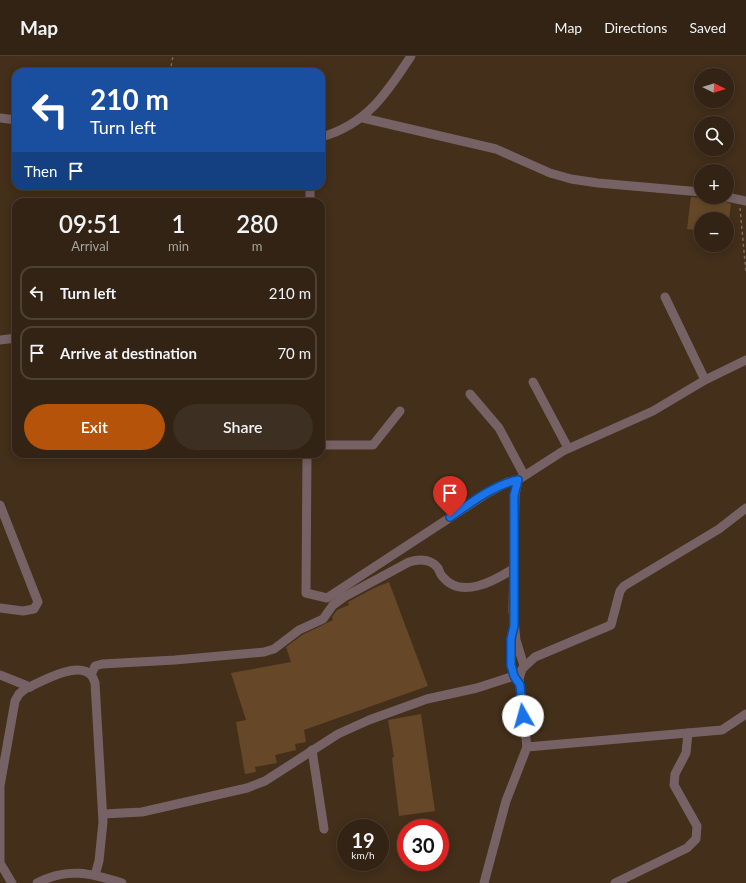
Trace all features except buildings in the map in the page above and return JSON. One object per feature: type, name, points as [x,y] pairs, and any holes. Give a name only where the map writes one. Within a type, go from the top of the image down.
[{"type":"street","points":[[325,136],[344,130],[363,118],[395,82],[412,56]]},
{"type":"street","points":[[0,118],[12,120]]},
{"type":"street","points":[[363,118],[496,149],[550,173],[571,179],[598,183],[694,191]]},
{"type":"street","points":[[665,297],[705,380]]},
{"type":"street","points":[[0,340],[12,338]]},
{"type":"street","points":[[307,458],[306,593],[327,598],[486,494],[521,477],[568,448],[653,411],[705,380],[746,360]]},
{"type":"street","points":[[533,382],[568,448]]},
{"type":"street","points":[[470,394],[499,428],[521,477],[514,495],[513,569],[514,626],[516,640],[524,666]]},
{"type":"street","points":[[325,445],[373,445],[400,411]]},
{"type":"street","points":[[0,504],[38,602],[34,609],[23,611],[0,608]]},
{"type":"street","points":[[484,883],[506,801],[527,746],[520,685],[520,674],[524,666],[535,657],[611,625],[620,591],[624,586],[719,529],[746,508]]},
{"type":"street","points":[[91,675],[95,666],[102,664],[175,660],[264,652],[274,649],[299,630],[323,619],[333,605],[344,597],[409,562],[419,560],[432,562],[438,568],[442,576],[451,583],[460,586],[480,586],[513,569]]},
{"type":"street","points":[[514,626],[510,654],[514,676],[520,685]]},
{"type":"street","points":[[12,883],[0,863],[0,786],[15,701],[19,694],[30,687],[70,670],[78,669],[91,675],[95,683],[103,814],[99,861],[95,875]]},
{"type":"street","points":[[103,814],[142,812],[246,788],[265,781],[338,734],[427,698],[477,688],[514,676]]},
{"type":"street","points":[[2,679],[30,687]]},
{"type":"street","points":[[527,746],[722,730],[746,714]]},
{"type":"street","points":[[615,883],[686,848],[696,839],[697,826],[674,785],[675,774],[686,753],[688,733]]},
{"type":"street","points":[[312,750],[324,829]]},
{"type":"street","points":[[37,883],[65,872],[95,875],[122,883]]},
{"type":"path","points":[[171,68],[173,56]]},
{"type":"path","points":[[743,200],[746,274]]},
{"type":"route","points":[[450,517],[508,482],[518,480],[514,495],[514,626],[510,654],[514,676],[520,685],[523,716]]}]
